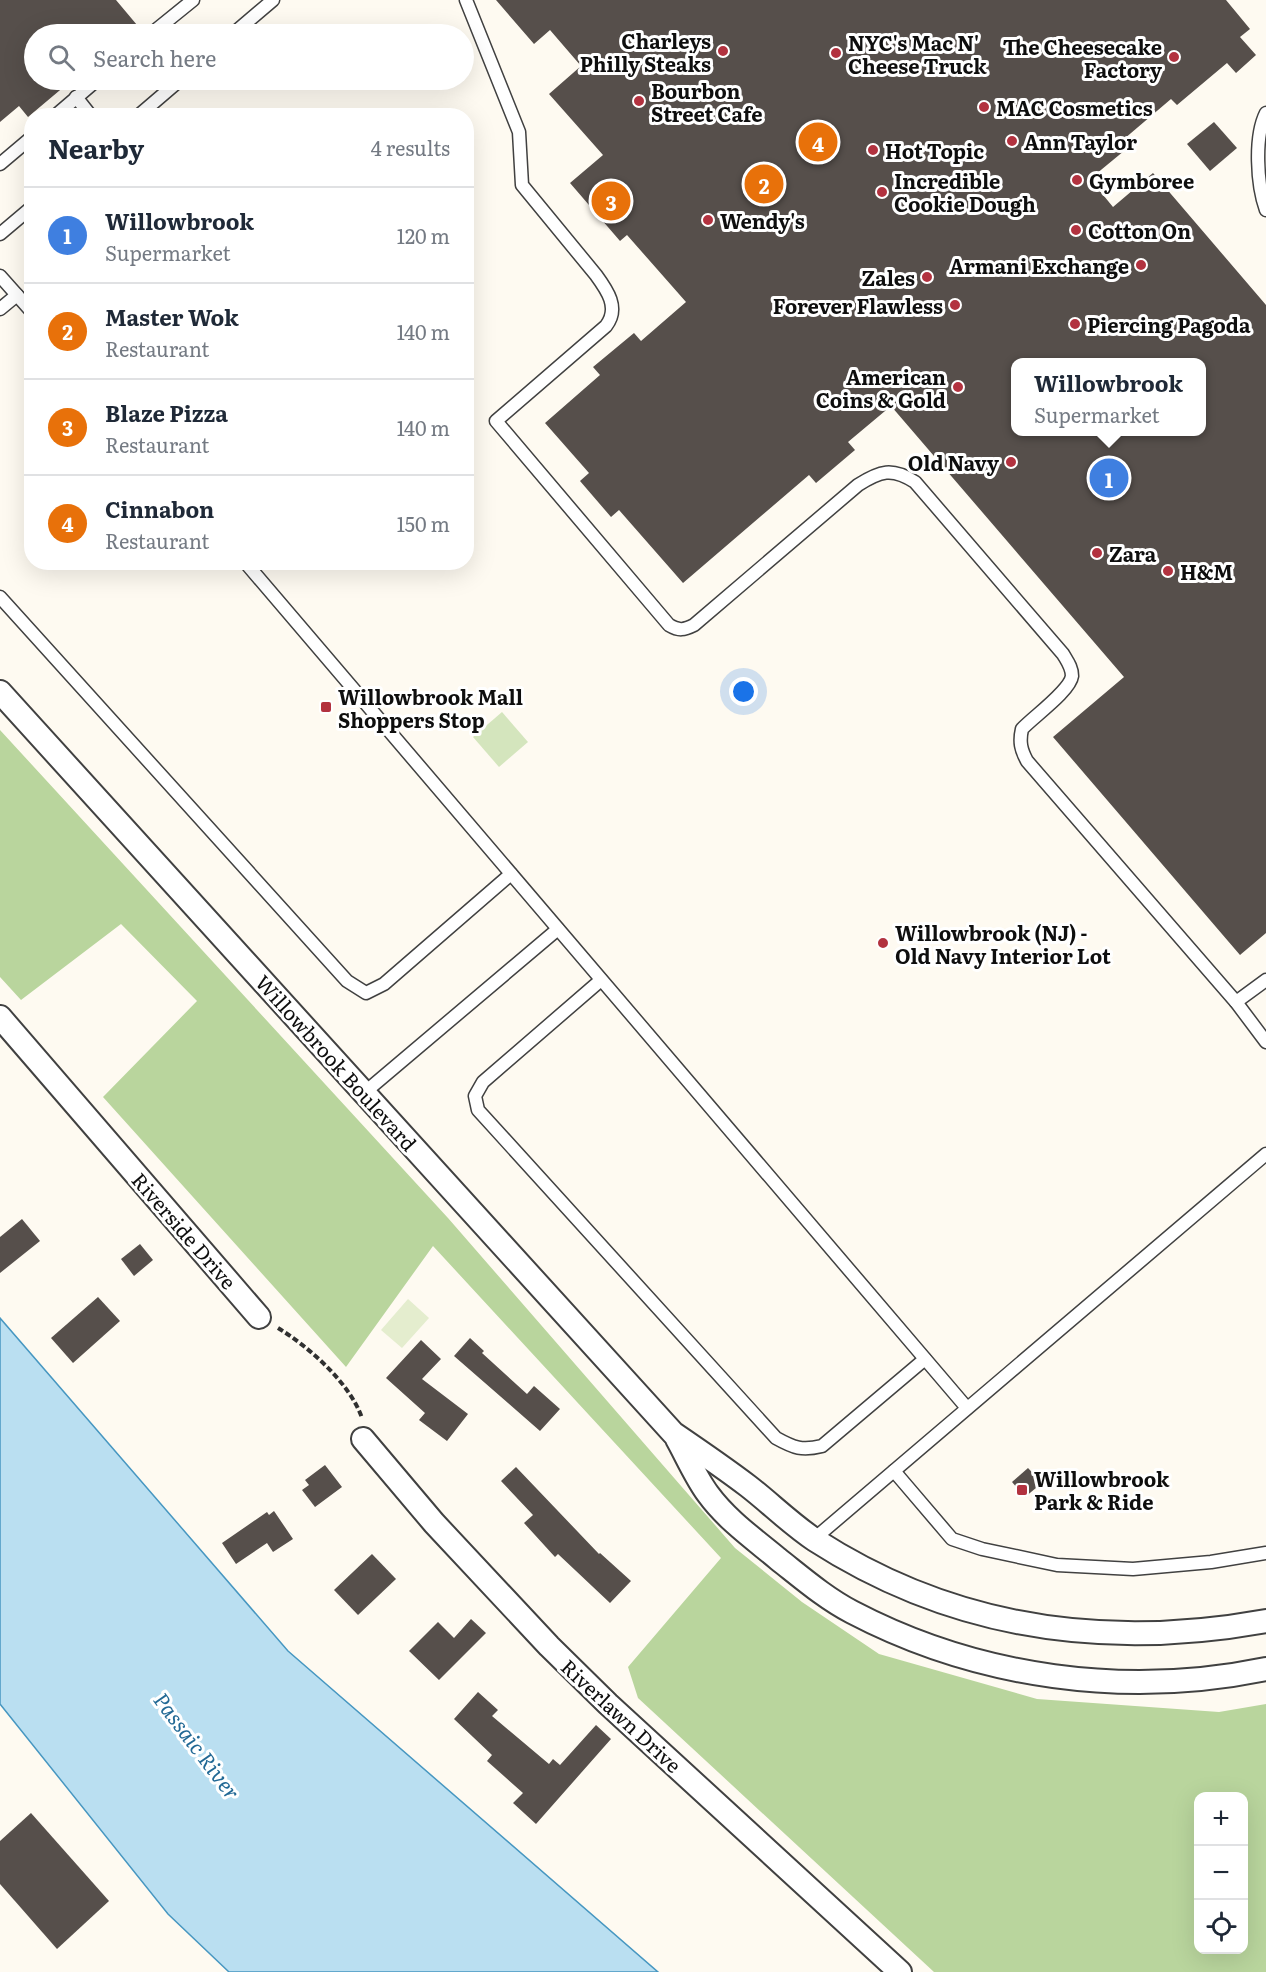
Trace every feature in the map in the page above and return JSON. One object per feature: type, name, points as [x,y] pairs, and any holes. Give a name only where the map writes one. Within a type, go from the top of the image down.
[{"type":"street","name":"Willowbrook Boulevard","points":[[0,692],[673,1433],[708,1494],[741,1529],[805,1581],[850,1611],[903,1636],[1006,1668],[1068,1679],[1137,1683],[1181,1682],[1266,1669]]},
{"type":"street","name":"Riverside Drive","points":[[0,1017],[260,1317]]},
{"type":"street","name":"Willowbrook Boulevard","points":[[673,1433],[747,1485],[814,1539],[886,1580],[991,1617],[1089,1633],[1140,1634],[1266,1622]]},
{"type":"street","name":"Riverlawn Drive","points":[[363,1439],[434,1523],[549,1646],[608,1704],[900,1972]]},
{"type":"lane","points":[[163,24],[192,0]]},
{"type":"lane","points":[[245,24],[273,0]]},
{"type":"lane","points":[[466,0],[519,132],[522,185],[605,287],[613,307],[612,315],[606,326],[496,421],[669,626],[677,630],[694,625],[858,485],[873,476],[886,472],[902,473],[915,482],[1063,654],[1071,667],[1072,678],[1067,688],[1022,729],[1020,738],[1022,752],[1027,761],[1236,1002],[1266,1042]]},
{"type":"lane","points":[[64,108],[85,90]]},
{"type":"lane","points":[[147,108],[168,90]]},
{"type":"lane","points":[[76,97],[85,108]]},
{"type":"lane","points":[[1266,113],[1259,131],[1260,190],[1266,210]]},
{"type":"lane","points":[[0,164],[24,143]]},
{"type":"lane","points":[[0,234],[24,214]]},
{"type":"lane","points":[[0,276],[24,304]]},
{"type":"lane","points":[[0,309],[16,295]]},
{"type":"lane","points":[[252,570],[967,1408]]},
{"type":"lane","points":[[0,597],[347,981],[366,993],[384,984],[511,874]]},
{"type":"lane","points":[[364,1093],[558,929]]},
{"type":"lane","points":[[601,980],[483,1082],[475,1096],[478,1110],[776,1438],[793,1447],[807,1449],[822,1446],[925,1359]]},
{"type":"lane","points":[[1236,1002],[1266,980]]},
{"type":"lane","points":[[814,1539],[1266,1154]]},
{"type":"lane","points":[[894,1471],[952,1539],[982,1549],[1058,1565],[1133,1569],[1210,1563],[1266,1553]]},
{"type":"path","points":[[260,1317],[302,1344],[318,1358],[345,1389],[358,1407],[364,1424],[363,1439]]},
{"type":"green space","points":[[502,712],[528,742],[499,767],[473,737]]},
{"type":"green space","points":[[0,730],[448,1218],[735,1548],[802,1602],[879,1654],[1037,1699],[1219,1712],[1266,1704],[1266,1972],[934,1972],[638,1698],[628,1667],[721,1558],[433,1246],[346,1367],[103,1097],[197,1001],[121,924],[21,1000],[0,977]]},
{"type":"green space","points":[[408,1299],[429,1318],[402,1348],[381,1330]]},
{"type":"water","name":"Passaic River","points":[[0,1318],[288,1651],[658,1972],[229,1972],[168,1914],[0,1704]]},
{"type":"building","points":[[0,0],[116,0],[136,24],[24,24],[24,90],[60,90],[39,108],[24,108],[24,112],[19,106],[0,122]]},
{"type":"building","points":[[496,0],[1226,0],[1250,29],[1240,37],[1256,55],[1236,73],[1227,63],[1177,105],[1171,99],[1124,139],[1130,146],[1090,179],[1113,207],[1153,173],[1266,305],[1266,933],[1240,955],[1053,737],[1124,677],[891,406],[848,442],[855,450],[816,483],[809,475],[683,583],[619,510],[611,517],[580,481],[589,473],[545,423],[600,375],[593,367],[634,333],[641,341],[686,302],[627,235],[620,241],[570,183],[603,155],[549,94],[581,66],[550,30],[534,44]]},
{"type":"building","points":[[1214,122],[1237,148],[1210,171],[1187,144]]},
{"type":"building","points":[[22,1219],[40,1241],[0,1273],[0,1237]]},
{"type":"building","points":[[140,1244],[153,1260],[134,1276],[121,1259]]},
{"type":"building","points":[[98,1297],[120,1321],[73,1363],[51,1338]]},
{"type":"building","points":[[470,1338],[484,1351],[482,1353],[527,1394],[534,1386],[560,1409],[540,1431],[454,1356]]},
{"type":"building","points":[[421,1340],[441,1359],[422,1379],[468,1414],[447,1441],[419,1420],[425,1413],[386,1378]]},
{"type":"building","points":[[325,1465],[342,1487],[315,1507],[302,1490],[309,1485],[305,1480]]},
{"type":"building","points":[[516,1467],[599,1554],[631,1581],[610,1603],[558,1554],[555,1557],[524,1523],[533,1515],[501,1481]]},
{"type":"building","points":[[1028,1468],[1042,1483],[1025,1497],[1012,1482]]},
{"type":"building","points":[[274,1511],[293,1539],[273,1552],[267,1543],[236,1564],[222,1543],[267,1512],[269,1515]]},
{"type":"building","points":[[372,1554],[396,1579],[358,1615],[334,1590]]},
{"type":"building","points":[[471,1619],[486,1633],[439,1680],[409,1651],[438,1622],[454,1638]]},
{"type":"building","points":[[478,1692],[498,1710],[492,1716],[549,1764],[553,1759],[560,1765],[596,1725],[611,1739],[536,1824],[513,1803],[523,1793],[487,1761],[492,1755],[454,1719]]},
{"type":"building","points":[[31,1813],[109,1901],[57,1949],[0,1884],[0,1841]]},
{"type":"place","name":"Charleys Philly Steaks","points":[[723,51]]},
{"type":"place","name":"NYC's Mac N' Cheese Truck","points":[[836,53]]},
{"type":"place","name":"The Cheesecake Factory","points":[[1174,57]]},
{"type":"place","name":"Bourbon Street Cafe","points":[[639,101]]},
{"type":"place","name":"MAC Cosmetics","points":[[984,107]]},
{"type":"place","name":"Ann Taylor","points":[[1012,141]]},
{"type":"place","name":"Cinnabon","points":[[818,142]]},
{"type":"place","name":"Hot Topic","points":[[873,150]]},
{"type":"place","name":"Gymboree","points":[[1077,180]]},
{"type":"place","name":"Master Wok","points":[[764,184]]},
{"type":"place","name":"Incredible Cookie Dough","points":[[882,192]]},
{"type":"place","name":"Blaze Pizza","points":[[611,201]]},
{"type":"place","name":"Wendy's","points":[[708,220]]},
{"type":"place","name":"Cotton On","points":[[1076,230]]},
{"type":"place","name":"Armani Exchange","points":[[1141,265]]},
{"type":"place","name":"Zales","points":[[927,277]]},
{"type":"place","name":"Forever Flawless","points":[[955,305]]},
{"type":"place","name":"Piercing Pagoda","points":[[1075,324]]},
{"type":"place","name":"American Coins & Gold","points":[[958,387]]},
{"type":"place","name":"Old Navy","points":[[1011,462]]},
{"type":"place","name":"Willowbrook","points":[[1109,478]]},
{"type":"place","name":"Zara","points":[[1097,553]]},
{"type":"place","name":"H&M","points":[[1168,571]]},
{"type":"place","name":"Willowbrook Mall Shoppers Stop","points":[[326,707]]},
{"type":"place","name":"Willowbrook (NJ) - Old Navy Interior Lot","points":[[883,943]]},
{"type":"place","name":"Willowbrook Park & Ride","points":[[1022,1490]]}]
